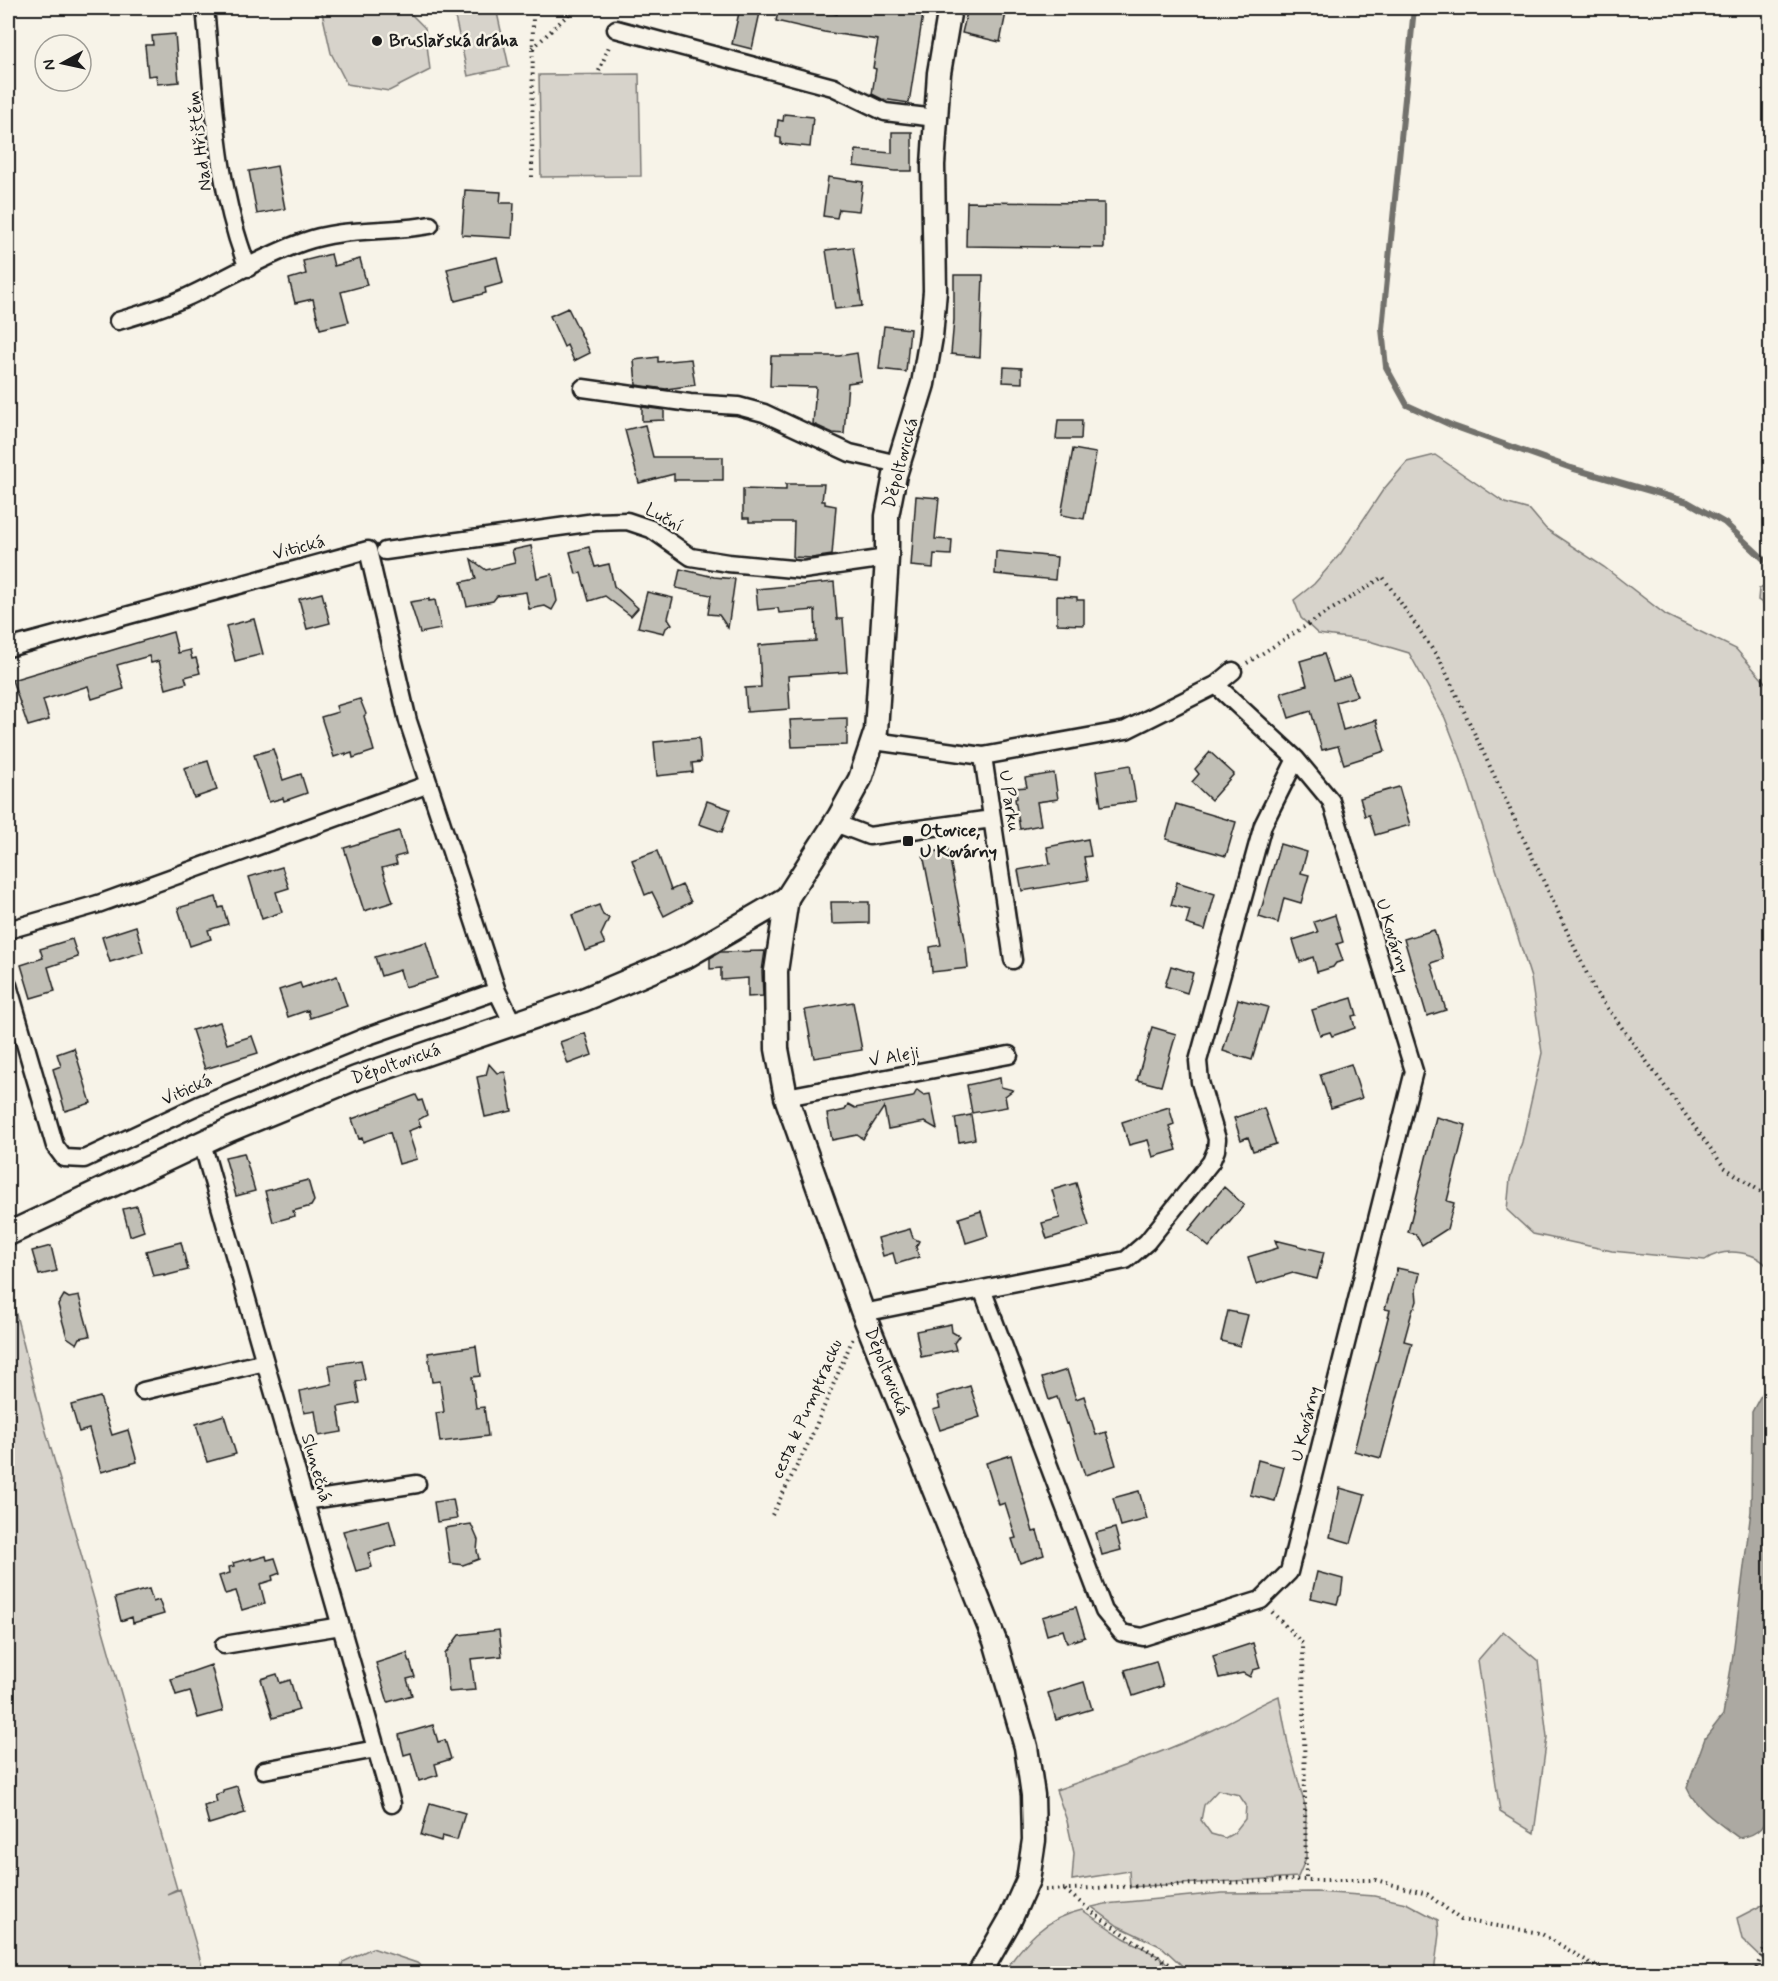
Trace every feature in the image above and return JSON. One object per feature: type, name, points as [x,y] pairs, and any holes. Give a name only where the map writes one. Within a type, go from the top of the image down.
[{"type":"street","name":"Nad Hřištěm","points":[[205,8],[221,166],[235,236],[248,268]]},
{"type":"street","name":"Děpoltovická","points":[[950,8],[939,74],[933,165],[935,291],[931,338],[923,384],[898,464],[887,516],[887,558],[876,731],[860,779],[787,898],[776,971],[777,1049],[786,1097],[864,1313],[995,1641],[1026,1747],[1033,1795],[1034,1840],[1028,1880],[1011,1920],[979,1974]]},
{"type":"street","points":[[616,29],[833,87],[885,112],[936,118]]},
{"type":"street","points":[[118,321],[186,298],[303,242],[337,232],[408,230],[430,225]]},
{"type":"street","points":[[583,388],[690,404],[738,406],[764,413],[850,453],[898,464]]},
{"type":"street","name":"Luční","points":[[385,551],[595,522],[627,521],[651,529],[691,557],[728,563],[803,570],[887,558]]},
{"type":"street","name":"Vitická","points":[[8,648],[368,550],[408,721],[497,991],[513,1024]]},
{"type":"street","points":[[983,756],[1126,730],[1216,685],[1233,672]]},
{"type":"street","name":"U Kovárny","points":[[982,1289],[1104,1611],[1122,1633],[1143,1637],[1261,1600],[1289,1572],[1414,1071],[1331,801],[1296,759],[1216,685]]},
{"type":"street","name":"U Parku","points":[[874,741],[983,756],[1013,960]]},
{"type":"street","points":[[864,1313],[1126,1260],[1147,1242],[1211,1162],[1216,1150],[1217,1139],[1200,1082],[1198,1061],[1263,825],[1296,759]]},
{"type":"street","points":[[8,930],[98,904],[429,784]]},
{"type":"street","points":[[835,823],[869,836],[992,819]]},
{"type":"street","name":"Děpoltovická","points":[[8,1234],[202,1143],[356,1078],[583,1000],[687,956],[787,898]]},
{"type":"street","name":"Vitická","points":[[8,985],[55,1146],[64,1158],[84,1159],[200,1105],[365,1037],[497,991]]},
{"type":"street","name":"V Aleji","points":[[786,1097],[1009,1055]]},
{"type":"street","name":"Slunečná","points":[[202,1143],[392,1804]]},
{"type":"street","points":[[143,1391],[265,1362]]},
{"type":"street","points":[[305,1502],[417,1484]]},
{"type":"street","points":[[225,1645],[341,1626]]},
{"type":"street","points":[[264,1770],[376,1749]]},
{"type":"path","points":[[503,11],[508,8]]},
{"type":"path","points":[[532,177],[533,8]]},
{"type":"path","points":[[533,48],[575,8]]},
{"type":"path","points":[[1233,672],[1383,577],[1441,662],[1595,991],[1724,1167],[1770,1198]]},
{"type":"path","name":"cesta k Pumptracku","points":[[772,1515],[809,1442],[864,1313]]},
{"type":"path","points":[[1261,1600],[1303,1644],[1306,1880]]},
{"type":"path","points":[[1023,1891],[1306,1880],[1376,1880],[1426,1894],[1461,1920],[1540,1933],[1609,1974]]},
{"type":"path","points":[[1065,1890],[1096,1915],[1184,1974]]},
{"type":"path","points":[[1754,1974],[1770,1935]]},
{"type":"shaded area","name":"Bruslařská dráha","points":[[321,8],[405,8],[425,28],[430,70],[389,91],[347,84],[331,53]]},
{"type":"shaded area","points":[[453,8],[496,8],[509,67],[468,76]]},
{"type":"shaded area","points":[[639,74],[641,176],[541,177],[539,75]]},
{"type":"shaded area","points":[[1435,455],[1505,503],[1530,510],[1546,529],[1604,567],[1666,615],[1736,649],[1770,688],[1770,1271],[1758,1259],[1740,1253],[1722,1253],[1705,1260],[1612,1251],[1533,1234],[1507,1210],[1510,1179],[1522,1142],[1542,1053],[1531,978],[1461,759],[1445,718],[1409,653],[1369,641],[1318,634],[1301,618],[1294,600],[1314,584],[1341,553],[1383,490],[1407,462]]},
{"type":"shaded area","points":[[1770,581],[1770,608],[1758,600],[1759,589]]},
{"type":"shaded area","points":[[8,1283],[43,1421],[177,1889],[167,1894],[180,1889],[204,1973],[8,1973]]},
{"type":"shaded area","points":[[1770,1383],[1770,1806],[1764,1824],[1757,1832],[1739,1838],[1703,1810],[1687,1788],[1705,1738],[1723,1715],[1751,1511],[1752,1412]]},
{"type":"shaded area","points":[[1503,1631],[1538,1661],[1547,1737],[1534,1833],[1500,1812],[1478,1660]]},
{"type":"shaded area","points":[[1279,1696],[1288,1744],[1306,1809],[1306,1858],[1298,1877],[1130,1887],[1129,1871],[1072,1880],[1074,1853],[1067,1821],[1056,1790],[1174,1747]],"holes":[[[1218,1790],[1239,1795],[1246,1805],[1245,1819],[1234,1833],[1225,1838],[1211,1834],[1201,1820],[1204,1805]]]},
{"type":"shaded area","points":[[1316,1892],[1374,1896],[1406,1903],[1438,1920],[1439,1934],[1434,1973],[1190,1973],[1162,1947],[1118,1926],[1092,1907],[1222,1893]]},
{"type":"shaded area","points":[[1770,1901],[1770,1963],[1766,1962],[1742,1939],[1737,1918]]},
{"type":"shaded area","points":[[1082,1910],[1124,1938],[1160,1957],[1175,1973],[1003,1973],[1036,1933],[1056,1919]]},
{"type":"shaded area","points":[[372,1948],[417,1963],[428,1973],[339,1973],[343,1962]]},
{"type":"building","points":[[740,8],[761,8],[752,49],[732,44]]},
{"type":"building","points":[[779,8],[809,8],[837,14],[838,8],[924,8],[909,103],[882,99],[872,94],[876,69],[873,68],[878,40],[824,32],[776,21]]},
{"type":"building","points":[[968,8],[983,8],[1006,13],[1000,42],[962,33]]},
{"type":"building","points":[[175,34],[179,82],[157,84],[156,75],[148,76],[145,45],[153,45],[152,36]]},
{"type":"building","points":[[784,114],[813,117],[810,147],[781,144],[781,138],[776,137],[778,120],[783,121]]},
{"type":"building","points":[[892,132],[912,132],[912,171],[854,166],[856,150],[892,153]]},
{"type":"building","points":[[277,166],[285,209],[257,214],[249,171]]},
{"type":"building","points":[[828,177],[863,182],[859,211],[839,209],[837,218],[823,216]]},
{"type":"building","points":[[465,190],[501,192],[500,203],[514,203],[512,238],[462,235]]},
{"type":"building","points":[[967,202],[1104,203],[1104,248],[966,246]]},
{"type":"building","points":[[853,247],[862,306],[835,309],[826,250]]},
{"type":"building","points":[[331,254],[334,266],[360,259],[367,285],[341,292],[349,322],[320,329],[313,299],[295,303],[289,279],[306,274],[303,261]]},
{"type":"building","points":[[497,257],[503,283],[485,288],[486,293],[455,301],[447,269]]},
{"type":"building","points":[[954,275],[983,275],[980,357],[951,354]]},
{"type":"building","points":[[568,308],[590,353],[574,361],[567,345],[564,347],[550,316]]},
{"type":"building","points":[[884,326],[910,329],[906,372],[879,369]]},
{"type":"building","points":[[857,353],[861,381],[848,383],[844,434],[833,433],[813,424],[816,387],[770,386],[771,356],[839,356]]},
{"type":"building","points":[[658,357],[658,362],[691,359],[695,385],[666,389],[636,385],[634,360]]},
{"type":"building","points":[[1004,367],[1022,368],[1022,383],[1003,382]]},
{"type":"building","points":[[642,407],[664,410],[664,420],[642,421]]},
{"type":"building","points":[[1058,420],[1082,420],[1081,439],[1056,439]]},
{"type":"building","points":[[645,425],[653,457],[723,457],[723,480],[674,480],[674,474],[639,483],[625,430]]},
{"type":"building","points":[[1073,449],[1096,453],[1084,519],[1061,515]]},
{"type":"building","points":[[786,484],[824,484],[822,501],[825,501],[825,504],[836,506],[832,555],[812,558],[793,557],[794,522],[749,522],[749,518],[743,518],[743,489],[786,490]]},
{"type":"building","points":[[916,496],[939,498],[935,539],[952,540],[951,555],[934,554],[933,568],[911,566]]},
{"type":"building","points":[[531,546],[537,578],[552,574],[557,601],[552,610],[545,606],[529,609],[526,592],[497,596],[493,601],[467,606],[461,582],[476,579],[471,559],[486,570],[515,563],[512,550]]},
{"type":"building","points":[[589,547],[595,567],[609,564],[614,586],[638,608],[631,616],[605,596],[589,601],[581,573],[576,574],[570,552]]},
{"type":"building","points":[[996,551],[1057,557],[1055,580],[995,574]]},
{"type":"building","points":[[680,569],[735,579],[728,628],[719,615],[708,614],[711,595],[676,588]]},
{"type":"building","points":[[834,582],[837,619],[843,619],[847,672],[788,676],[790,709],[747,712],[745,688],[761,687],[759,645],[816,641],[815,610],[779,613],[778,608],[758,610],[756,589]]},
{"type":"building","points":[[647,592],[673,598],[668,618],[672,624],[666,628],[664,633],[638,627]]},
{"type":"building","points":[[322,593],[330,623],[307,629],[299,599]]},
{"type":"building","points":[[1057,596],[1077,597],[1077,600],[1084,600],[1084,625],[1057,624]]},
{"type":"building","points":[[429,599],[429,601],[435,600],[441,629],[420,633],[410,602]]},
{"type":"building","points":[[254,619],[263,654],[235,661],[226,626]]},
{"type":"building","points":[[173,632],[178,653],[190,650],[192,659],[196,658],[200,673],[185,677],[187,683],[166,689],[159,661],[151,663],[149,656],[117,665],[124,689],[92,699],[88,686],[43,700],[49,720],[28,726],[12,680]]},
{"type":"building","points":[[1324,654],[1333,681],[1350,676],[1357,696],[1336,702],[1343,730],[1376,720],[1385,751],[1344,764],[1338,746],[1322,750],[1311,711],[1289,718],[1281,693],[1307,685],[1300,661]]},
{"type":"building","points":[[360,699],[366,714],[364,716],[374,751],[353,758],[352,753],[334,757],[321,717],[338,712],[336,706]]},
{"type":"building","points":[[847,718],[847,745],[792,747],[790,720]]},
{"type":"building","points":[[699,738],[701,762],[692,763],[693,772],[657,776],[654,742]]},
{"type":"building","points":[[273,749],[283,780],[301,774],[307,793],[284,801],[283,798],[269,802],[254,755]]},
{"type":"building","points":[[1210,752],[1234,774],[1211,800],[1192,782],[1199,774],[1195,769]]},
{"type":"building","points":[[208,761],[217,790],[194,798],[184,768]]},
{"type":"building","points":[[1130,765],[1136,801],[1101,806],[1096,771]]},
{"type":"building","points":[[1054,773],[1058,799],[1037,802],[1041,825],[1020,829],[1015,788],[1027,787],[1025,778]]},
{"type":"building","points":[[1399,787],[1410,825],[1375,835],[1369,815],[1365,816],[1360,798]]},
{"type":"building","points":[[707,801],[730,809],[722,832],[699,824]]},
{"type":"building","points":[[1176,804],[1236,822],[1226,856],[1166,839]]},
{"type":"building","points":[[399,831],[406,854],[395,857],[397,864],[382,868],[393,902],[364,911],[344,848]]},
{"type":"building","points":[[1088,839],[1091,856],[1084,857],[1088,880],[1022,891],[1018,870],[1050,864],[1047,847]]},
{"type":"building","points":[[1280,844],[1307,852],[1301,873],[1309,875],[1301,903],[1284,898],[1278,923],[1259,917]]},
{"type":"building","points":[[948,849],[965,939],[968,968],[932,972],[930,947],[941,945],[923,854]]},
{"type":"building","points":[[657,851],[671,890],[682,885],[691,902],[664,916],[652,892],[645,895],[632,860]]},
{"type":"building","points":[[282,867],[289,888],[276,892],[282,912],[262,919],[249,877]]},
{"type":"building","points":[[1177,882],[1215,894],[1205,930],[1186,924],[1190,910],[1171,905]]},
{"type":"building","points":[[216,897],[219,908],[223,907],[228,924],[208,930],[211,939],[190,946],[178,908]]},
{"type":"building","points":[[831,902],[869,902],[869,923],[832,924]]},
{"type":"building","points":[[599,905],[603,915],[609,918],[601,935],[605,944],[585,951],[572,915]]},
{"type":"building","points":[[1335,915],[1343,942],[1337,944],[1343,961],[1317,972],[1313,957],[1300,962],[1293,940],[1318,932],[1314,922]]},
{"type":"building","points":[[136,926],[143,952],[110,962],[102,937]]},
{"type":"building","points":[[1434,930],[1443,959],[1431,963],[1446,1010],[1427,1016],[1404,939]]},
{"type":"building","points":[[72,939],[78,957],[48,967],[55,991],[31,998],[21,965],[43,958],[40,949]]},
{"type":"building","points":[[426,942],[437,978],[405,987],[400,970],[381,976],[375,957]]},
{"type":"building","points":[[765,951],[762,971],[763,996],[748,997],[748,978],[721,980],[721,968],[710,969],[710,958],[720,952]]},
{"type":"building","points":[[1171,966],[1193,973],[1187,993],[1165,986]]},
{"type":"building","points":[[337,976],[347,1006],[310,1018],[308,1010],[288,1017],[279,990],[300,983],[302,988]]},
{"type":"building","points":[[1352,998],[1357,1015],[1352,1016],[1355,1028],[1332,1036],[1330,1032],[1320,1035],[1312,1010]]},
{"type":"building","points":[[1238,999],[1268,1007],[1252,1060],[1223,1051]]},
{"type":"building","points":[[853,1002],[862,1050],[814,1058],[805,1010]]},
{"type":"building","points":[[220,1022],[227,1044],[252,1036],[258,1053],[205,1069],[192,1030]]},
{"type":"building","points":[[1152,1027],[1176,1034],[1161,1086],[1137,1080]]},
{"type":"building","points":[[585,1033],[592,1055],[568,1064],[560,1042]]},
{"type":"building","points":[[74,1048],[91,1103],[65,1111],[53,1069],[61,1066],[57,1054]]},
{"type":"building","points":[[489,1064],[497,1073],[505,1072],[512,1111],[485,1117],[477,1077],[486,1075]]},
{"type":"building","points":[[1351,1064],[1362,1098],[1331,1108],[1320,1074]]},
{"type":"building","points":[[1000,1078],[1001,1087],[1013,1090],[1005,1096],[1007,1107],[972,1113],[967,1085]]},
{"type":"building","points":[[917,1090],[924,1095],[930,1094],[937,1129],[925,1122],[888,1129],[884,1107],[863,1139],[857,1135],[832,1140],[827,1114],[845,1110],[848,1104],[855,1108],[913,1097]]},
{"type":"building","points":[[416,1095],[419,1101],[422,1100],[427,1115],[418,1120],[421,1126],[408,1131],[417,1159],[399,1164],[390,1132],[363,1142],[362,1138],[359,1139],[352,1119]]},
{"type":"building","points":[[1169,1107],[1174,1124],[1169,1126],[1177,1150],[1153,1157],[1148,1140],[1129,1145],[1122,1122]]},
{"type":"building","points":[[1264,1108],[1276,1144],[1253,1151],[1248,1137],[1241,1140],[1234,1118]]},
{"type":"building","points":[[971,1115],[975,1139],[959,1142],[955,1118]]},
{"type":"building","points":[[1436,1117],[1466,1125],[1447,1201],[1454,1203],[1447,1229],[1422,1245],[1415,1234],[1408,1232]]},
{"type":"building","points":[[244,1153],[255,1191],[236,1196],[225,1157]]},
{"type":"building","points":[[308,1180],[314,1201],[311,1206],[293,1211],[295,1216],[273,1222],[265,1191]]},
{"type":"building","points":[[1076,1183],[1089,1226],[1047,1239],[1042,1223],[1060,1218],[1052,1190]]},
{"type":"building","points":[[1224,1187],[1244,1205],[1209,1247],[1189,1230]]},
{"type":"building","points":[[137,1206],[144,1231],[130,1236],[123,1209]]},
{"type":"building","points":[[981,1211],[988,1236],[966,1243],[959,1218]]},
{"type":"building","points":[[910,1229],[913,1238],[919,1241],[916,1247],[919,1257],[896,1264],[893,1253],[883,1256],[878,1238]]},
{"type":"building","points":[[1275,1240],[1324,1252],[1317,1279],[1293,1273],[1256,1284],[1248,1257],[1278,1248]]},
{"type":"building","points":[[181,1242],[188,1270],[164,1276],[164,1274],[153,1276],[146,1251]]},
{"type":"building","points":[[51,1246],[57,1271],[39,1275],[32,1251]]},
{"type":"building","points":[[1397,1268],[1420,1273],[1416,1290],[1417,1301],[1404,1341],[1412,1343],[1381,1458],[1354,1451],[1390,1310],[1385,1309]]},
{"type":"building","points":[[64,1295],[69,1298],[79,1296],[90,1336],[80,1338],[77,1344],[67,1337],[58,1305]]},
{"type":"building","points":[[1228,1311],[1248,1315],[1240,1346],[1221,1341]]},
{"type":"building","points":[[951,1324],[952,1332],[959,1336],[954,1343],[956,1350],[921,1357],[916,1331]]},
{"type":"building","points":[[476,1346],[480,1376],[472,1377],[476,1408],[484,1407],[488,1436],[440,1442],[436,1413],[444,1412],[440,1381],[432,1382],[428,1353]]},
{"type":"building","points":[[361,1360],[365,1380],[356,1382],[360,1403],[338,1407],[342,1432],[319,1436],[315,1411],[304,1413],[300,1391],[332,1384],[329,1365]]},
{"type":"building","points":[[1067,1370],[1076,1399],[1084,1396],[1096,1435],[1106,1432],[1116,1465],[1085,1475],[1057,1397],[1049,1400],[1042,1378]]},
{"type":"building","points":[[970,1386],[980,1417],[940,1430],[933,1410],[940,1408],[937,1396]]},
{"type":"building","points":[[100,1397],[112,1435],[128,1430],[137,1462],[101,1472],[89,1429],[79,1432],[71,1405]]},
{"type":"building","points":[[224,1415],[236,1454],[207,1462],[196,1424]]},
{"type":"building","points":[[1011,1455],[1033,1532],[1037,1531],[1044,1555],[1020,1563],[1012,1539],[1016,1538],[1005,1503],[999,1505],[986,1463]]},
{"type":"building","points":[[1258,1460],[1284,1467],[1275,1501],[1250,1495]]},
{"type":"building","points":[[1340,1488],[1365,1495],[1351,1543],[1330,1537]]},
{"type":"building","points":[[1139,1491],[1147,1519],[1121,1526],[1113,1498]]},
{"type":"building","points":[[453,1499],[457,1519],[437,1522],[434,1502]]},
{"type":"building","points":[[389,1520],[396,1545],[368,1553],[372,1567],[356,1571],[343,1531]]},
{"type":"building","points":[[471,1524],[478,1540],[479,1559],[463,1565],[450,1563],[445,1528]]},
{"type":"building","points":[[1115,1528],[1121,1550],[1102,1555],[1096,1533]]},
{"type":"building","points":[[266,1556],[267,1560],[275,1558],[280,1573],[272,1576],[273,1580],[260,1584],[265,1603],[242,1610],[236,1591],[225,1594],[219,1576],[230,1573],[229,1567],[234,1566],[233,1563]]},
{"type":"building","points":[[1317,1572],[1343,1579],[1337,1604],[1311,1598]]},
{"type":"building","points":[[149,1589],[153,1602],[159,1600],[164,1614],[133,1623],[132,1617],[121,1621],[115,1598]]},
{"type":"building","points":[[1076,1607],[1085,1637],[1067,1643],[1063,1630],[1047,1635],[1042,1617]]},
{"type":"building","points":[[499,1630],[502,1656],[471,1659],[475,1690],[449,1692],[445,1654],[459,1635]]},
{"type":"building","points":[[1253,1643],[1260,1668],[1253,1670],[1250,1677],[1243,1673],[1219,1678],[1213,1656]]},
{"type":"building","points":[[407,1653],[415,1677],[407,1679],[412,1695],[388,1702],[376,1663]]},
{"type":"building","points":[[1156,1661],[1163,1686],[1133,1696],[1125,1670]]},
{"type":"building","points":[[211,1665],[223,1711],[198,1718],[190,1691],[176,1695],[171,1679]]},
{"type":"building","points":[[277,1674],[280,1683],[290,1680],[299,1710],[273,1718],[261,1679]]},
{"type":"building","points":[[1084,1682],[1092,1709],[1056,1720],[1048,1693]]},
{"type":"building","points":[[433,1725],[438,1742],[445,1740],[451,1759],[435,1764],[438,1775],[419,1781],[411,1753],[404,1755],[399,1735]]},
{"type":"building","points":[[237,1786],[245,1813],[209,1824],[204,1806],[217,1802],[215,1795],[223,1790]]},
{"type":"building","points":[[430,1803],[465,1813],[457,1840],[442,1836],[441,1841],[421,1835]]},
{"type":"waterway","points":[[1414,8],[1382,329],[1386,367],[1407,405],[1453,426],[1571,468],[1688,502],[1725,523],[1770,565]]},
{"type":"place","name":"Bruslařská dráha","points":[[377,41]]},
{"type":"place","name":"Otovice, U Kovárny","points":[[908,841]]}]
